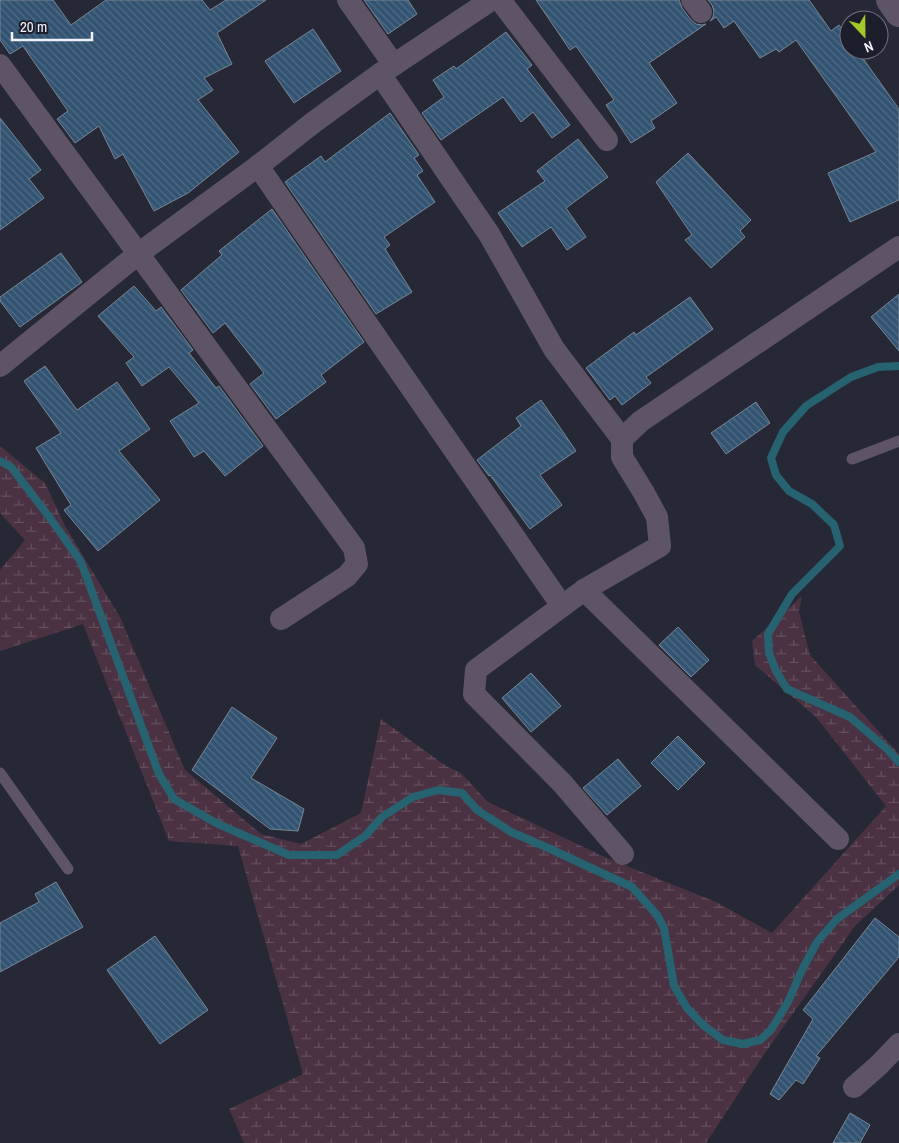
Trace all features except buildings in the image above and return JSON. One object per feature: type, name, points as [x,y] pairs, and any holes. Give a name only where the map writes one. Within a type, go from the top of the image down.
[{"type":"street","points":[[348,0],[387,70],[489,234],[554,349],[622,439],[622,457],[657,517],[660,546],[584,590],[476,670],[474,694],[562,783],[623,854]]},
{"type":"street","points":[[0,366],[138,254],[258,166],[314,122],[491,0]]},
{"type":"street","points":[[500,0],[607,140]]},
{"type":"street","points":[[890,0],[899,13]]},
{"type":"street","points":[[0,65],[354,548],[357,564],[347,576],[281,619]]},
{"type":"street","points":[[258,166],[562,606]]},
{"type":"street","points":[[622,439],[641,421],[899,247]]},
{"type":"street","points":[[584,590],[838,839]]},
{"type":"street","points":[[854,1087],[899,1044]]},
{"type":"lane","points":[[852,459],[899,441]]},
{"type":"lane","points":[[0,773],[68,869]]},
{"type":"green space","points":[[0,446],[45,483],[65,526],[120,617],[185,770],[261,834],[301,844],[361,813],[381,719],[446,766],[461,773],[488,802],[607,858],[716,902],[772,933],[886,806],[816,717],[755,665],[752,641],[802,596],[799,612],[810,655],[899,754],[899,885],[855,926],[767,1050],[706,1143],[244,1143],[229,1109],[303,1074],[238,846],[169,841],[83,624],[0,651],[0,570],[25,540],[0,513]]},
{"type":"waterway","points":[[899,366],[878,367],[851,377],[806,406],[783,432],[771,458],[776,475],[789,491],[812,504],[834,525],[840,546],[792,594],[768,634],[769,653],[776,671],[787,689],[850,717],[899,762]]},
{"type":"waterway","points":[[0,461],[11,467],[81,562],[159,774],[174,799],[216,823],[289,855],[337,855],[365,836],[382,817],[413,797],[438,790],[462,793],[477,810],[511,832],[632,887],[657,915],[664,928],[674,986],[687,1008],[703,1025],[723,1040],[743,1044],[760,1040],[771,1030],[788,1002],[817,942],[837,919],[899,874]]}]
